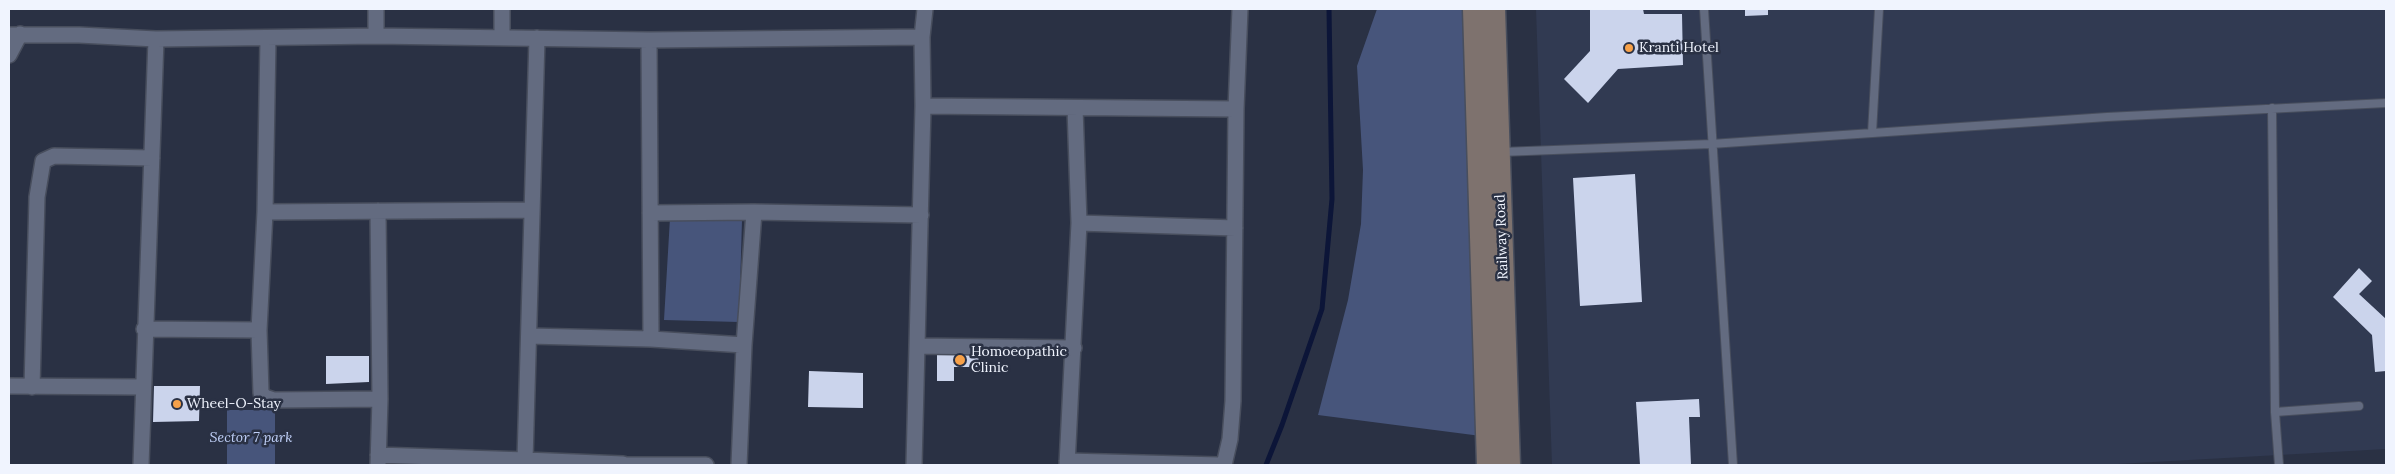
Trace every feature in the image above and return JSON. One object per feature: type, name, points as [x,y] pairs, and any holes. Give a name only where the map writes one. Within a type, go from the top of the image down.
[{"type":"main road","points":[[1474,9],[1495,369],[1488,465]]},
{"type":"main road","name":"Railway Road","points":[[1494,9],[1499,152],[1495,369],[1509,465]]},
{"type":"street","points":[[376,9],[376,36]]},
{"type":"street","points":[[502,9],[502,36]]},
{"type":"street","points":[[914,465],[924,106],[922,37],[925,9]]},
{"type":"street","points":[[1224,465],[1230,439],[1233,401],[1236,109],[1240,9]]},
{"type":"street","points":[[9,55],[15,35],[37,34],[156,39],[268,39],[376,36],[502,36],[649,40],[922,37]]},
{"type":"street","points":[[525,462],[537,38]]},
{"type":"street","points":[[141,465],[144,328],[156,39]]},
{"type":"street","points":[[268,39],[259,330],[260,388],[265,397],[274,400],[380,399]]},
{"type":"street","points":[[649,40],[651,339]]},
{"type":"street","points":[[924,106],[1236,109]]},
{"type":"street","points":[[1075,108],[1078,223],[1074,348],[1067,463],[1219,465]]},
{"type":"street","points":[[32,387],[38,197],[42,161],[54,156],[152,158]]},
{"type":"street","points":[[264,212],[532,210]]},
{"type":"street","points":[[378,211],[380,399],[378,460],[706,465]]},
{"type":"street","points":[[739,465],[744,345],[754,212]]},
{"type":"street","points":[[650,213],[921,214]]},
{"type":"street","points":[[1078,223],[1235,228]]},
{"type":"street","points":[[144,328],[259,330]]},
{"type":"street","points":[[529,336],[651,339],[744,345]]},
{"type":"street","points":[[918,346],[1074,348]]},
{"type":"street","points":[[9,386],[142,387]]},
{"type":"lane","points":[[1704,9],[1711,144],[1733,465]]},
{"type":"lane","points":[[1872,133],[1879,9]]},
{"type":"lane","points":[[1499,152],[1711,144],[2272,108],[2386,103]]},
{"type":"lane","points":[[2272,108],[2275,412],[2279,465]]},
{"type":"lane","points":[[2275,412],[2359,406]]},
{"type":"shaded area","points":[[1536,9],[2386,9],[2386,449],[2100,465],[1552,465]]},
{"type":"green space","points":[[1377,9],[1468,9],[1481,436],[1318,415],[1348,300],[1361,224],[1363,170],[1357,66]]},
{"type":"green space","points":[[670,218],[742,220],[739,322],[664,320]]},
{"type":"green space","name":"Sector 7 park","points":[[227,410],[275,410],[275,465],[227,465]]},
{"type":"building","points":[[1590,9],[1643,9],[1644,14],[1682,14],[1683,65],[1618,69],[1588,103],[1564,79],[1590,51]]},
{"type":"building","points":[[1745,9],[1768,9],[1768,15],[1745,16]]},
{"type":"building","points":[[1635,174],[1642,302],[1580,306],[1573,178]]},
{"type":"building","points":[[2359,268],[2372,281],[2359,294],[2386,319],[2386,371],[2375,372],[2372,335],[2333,297]]},
{"type":"building","points":[[937,351],[978,351],[979,367],[954,367],[954,381],[937,381]]},
{"type":"building","points":[[326,356],[369,356],[369,382],[326,384]]},
{"type":"building","points":[[809,371],[863,373],[863,408],[808,407]]},
{"type":"building","name":"Wheel-O-Stay","points":[[154,386],[200,386],[199,421],[153,422]]},
{"type":"building","points":[[1699,399],[1700,417],[1689,417],[1691,465],[1640,465],[1636,402]]},
{"type":"waterway","points":[[1266,465],[1282,425],[1322,309],[1332,199],[1329,9]]},
{"type":"place","name":"Kranti Hotel","points":[[1629,48]]},
{"type":"place","name":"Homoeopathic Clinic","points":[[960,360]]},
{"type":"place","name":"Wheel-O-Stay","points":[[177,404]]}]
